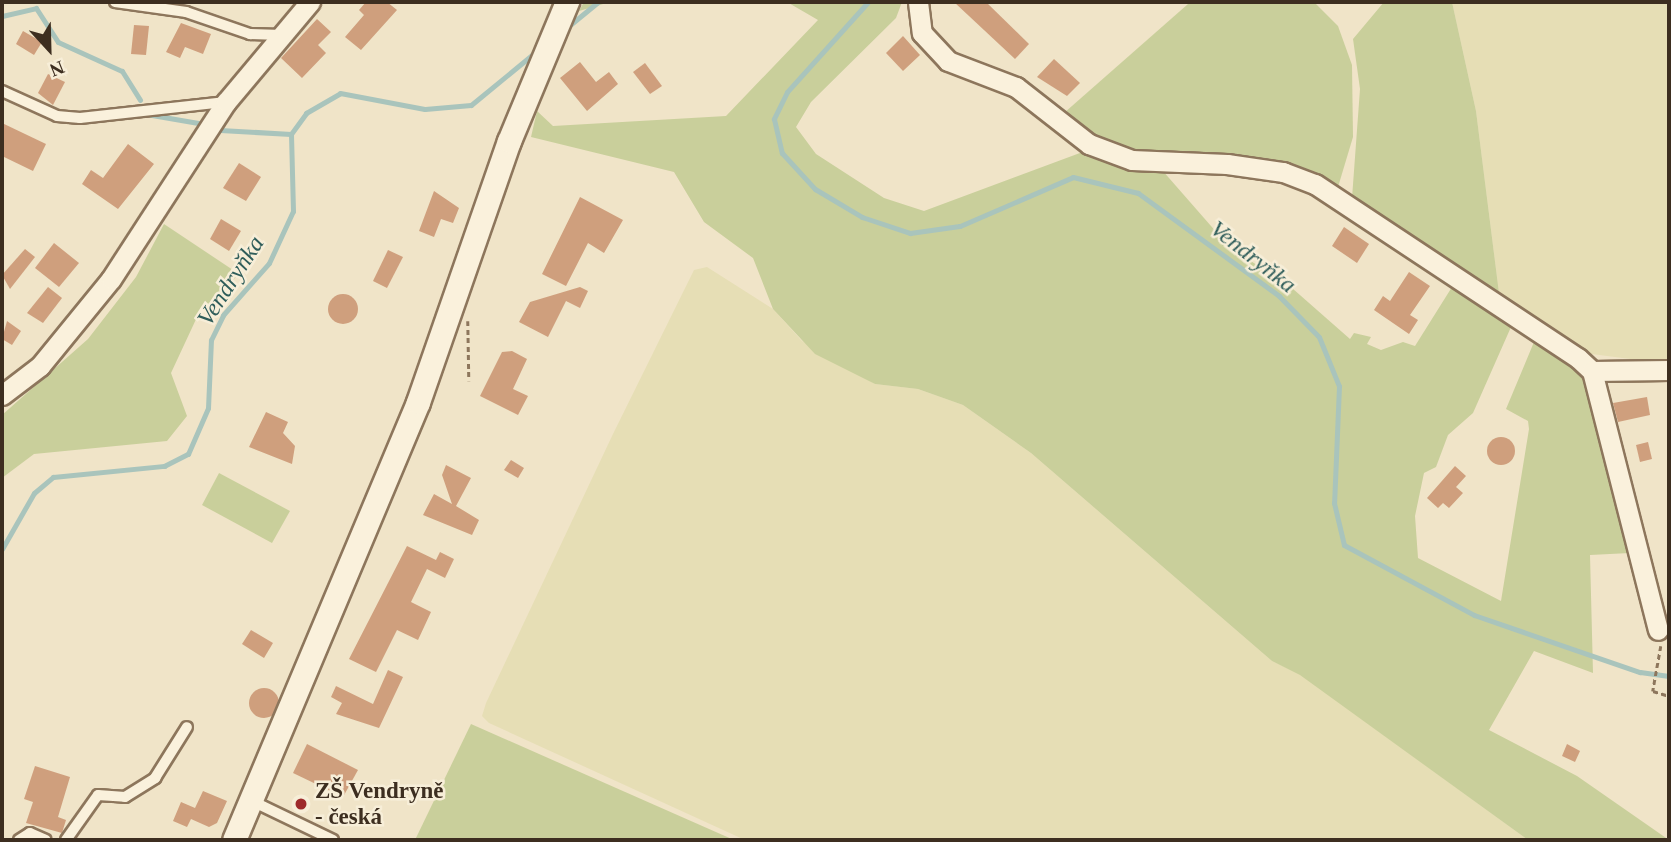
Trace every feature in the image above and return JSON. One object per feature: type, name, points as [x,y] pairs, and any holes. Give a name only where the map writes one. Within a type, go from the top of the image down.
[{"type":"street","points":[[2,395],[40,366],[111,279],[226,102],[286,35],[310,2]]},
{"type":"street","points":[[918,2],[922,33],[948,61],[1016,87],[1089,144],[1132,160],[1238,166],[1315,184],[1592,371],[1669,370]]},
{"type":"street","points":[[234,840],[418,402],[539,66],[566,5]]},
{"type":"street","points":[[1592,371],[1658,630]]},
{"type":"lane","points":[[115,2],[186,12],[250,34],[286,35]]},
{"type":"lane","points":[[2,91],[57,116],[80,118],[226,102]]},
{"type":"lane","points":[[66,840],[98,795],[125,797],[149,785],[187,727]]},
{"type":"lane","points":[[252,801],[333,840]]},
{"type":"lane","points":[[19,840],[30,833],[46,840]]},
{"type":"path","points":[[468,321],[468,381]]},
{"type":"path","points":[[1657,663],[1653,691],[1669,696]]},
{"type":"shaded area","points":[[1452,2],[1669,2],[1669,364],[1584,353],[1499,293],[1476,111]]},
{"type":"shaded area","points":[[707,267],[773,309],[802,341],[875,384],[918,389],[963,405],[1031,453],[1272,661],[1300,674],[1528,840],[745,840],[489,723],[482,716],[486,703],[613,434],[694,270]]},
{"type":"green space","points":[[584,2],[610,2],[579,11]]},
{"type":"green space","points":[[787,2],[902,2],[896,18],[811,102],[796,127],[816,154],[884,198],[924,211],[1088,150],[1162,170],[1232,250],[1284,281],[1350,339],[1354,333],[1371,337],[1367,344],[1381,350],[1403,342],[1415,346],[1452,287],[1511,327],[1473,413],[1448,435],[1436,467],[1424,473],[1415,516],[1418,558],[1501,601],[1529,429],[1528,421],[1506,409],[1534,342],[1581,373],[1630,553],[1590,555],[1593,673],[1534,651],[1489,730],[1577,776],[1669,840],[1528,840],[1300,675],[1272,661],[1031,453],[963,405],[918,389],[875,384],[815,354],[773,309],[753,258],[704,222],[674,172],[531,137],[537,111],[553,126],[726,116],[818,20]]},
{"type":"green space","points":[[1314,2],[1338,26],[1352,65],[1353,137],[1338,187],[1108,148],[1064,113],[1188,4]]},
{"type":"green space","points":[[1384,2],[1452,2],[1476,111],[1499,293],[1352,198],[1360,89],[1353,39]]},
{"type":"green space","points":[[164,224],[239,274],[198,315],[171,373],[187,416],[167,441],[34,454],[2,478],[2,415],[88,339],[136,277]]},
{"type":"green space","points":[[219,473],[290,511],[272,543],[202,505]]},
{"type":"green space","points":[[471,724],[734,840],[415,840]]},
{"type":"building","points":[[366,2],[387,2],[397,10],[361,50],[345,37],[364,15],[359,10]]},
{"type":"building","points":[[954,2],[986,2],[1029,44],[1015,59]]},
{"type":"building","points":[[317,19],[331,32],[318,45],[326,53],[302,78],[281,58]]},
{"type":"building","points":[[181,23],[211,34],[203,54],[185,47],[180,58],[166,52]]},
{"type":"building","points":[[134,25],[149,26],[146,55],[131,54]]},
{"type":"building","points":[[23,31],[42,42],[34,55],[16,44]]},
{"type":"building","points":[[903,36],[920,55],[903,71],[886,53]]},
{"type":"building","points":[[1054,59],[1080,83],[1067,96],[1037,77]]},
{"type":"building","points":[[580,62],[596,82],[609,72],[618,84],[587,111],[560,78]]},
{"type":"building","points":[[645,63],[662,86],[650,94],[633,72]]},
{"type":"building","points":[[48,74],[65,82],[53,105],[38,93]]},
{"type":"building","points":[[2,123],[46,144],[33,171],[2,156]]},
{"type":"building","points":[[128,144],[154,164],[118,209],[82,184],[91,170],[103,178]]},
{"type":"building","points":[[239,163],[261,177],[246,201],[223,188]]},
{"type":"building","points":[[434,191],[459,208],[453,223],[441,219],[434,237],[419,231]]},
{"type":"building","points":[[580,197],[623,220],[604,253],[588,243],[566,286],[542,274]]},
{"type":"building","points":[[221,219],[241,231],[229,251],[210,239]]},
{"type":"building","points":[[1344,227],[1369,244],[1357,263],[1332,246]]},
{"type":"building","points":[[54,243],[79,263],[59,287],[35,268]]},
{"type":"building","points":[[25,249],[35,257],[10,289],[2,275]]},
{"type":"building","points":[[388,250],[403,257],[387,288],[373,281]]},
{"type":"building","points":[[1409,272],[1430,286],[1410,315],[1418,320],[1409,334],[1374,310],[1383,296],[1390,301]]},
{"type":"building","points":[[48,287],[62,298],[43,323],[27,313]]},
{"type":"building","points":[[580,287],[588,291],[580,308],[566,301],[548,337],[519,322],[530,302]]},
{"type":"building","points":[[343,294],[354,298],[358,309],[354,320],[343,324],[332,320],[328,309],[332,298]]},
{"type":"building","points":[[7,321],[21,331],[12,345],[2,339]]},
{"type":"building","points":[[512,351],[527,359],[513,389],[528,396],[518,415],[480,396],[502,352]]},
{"type":"building","points":[[1647,397],[1650,415],[1618,422],[1613,403]]},
{"type":"building","points":[[266,412],[288,422],[283,433],[295,446],[292,464],[249,447]]},
{"type":"building","points":[[1501,437],[1511,441],[1515,451],[1511,461],[1501,465],[1491,461],[1487,451],[1491,441]]},
{"type":"building","points":[[1648,442],[1652,459],[1640,462],[1636,445]]},
{"type":"building","points":[[511,460],[524,468],[518,478],[504,470]]},
{"type":"building","points":[[446,465],[471,478],[456,506],[479,520],[472,535],[423,515],[434,494],[452,504],[442,475]]},
{"type":"building","points":[[1455,466],[1466,476],[1456,487],[1463,493],[1449,508],[1443,503],[1438,508],[1427,498]]},
{"type":"building","points":[[407,546],[436,560],[440,552],[454,559],[445,578],[427,569],[411,602],[431,612],[418,640],[397,630],[376,672],[349,659]]},
{"type":"building","points":[[251,630],[273,643],[264,658],[242,644]]},
{"type":"building","points":[[388,670],[403,677],[379,728],[336,714],[342,703],[331,697],[336,686],[373,704]]},
{"type":"building","points":[[264,688],[275,692],[279,703],[275,714],[264,718],[253,714],[249,703],[253,692]]},
{"type":"building","points":[[307,744],[358,770],[343,797],[293,773]]},
{"type":"building","points":[[1567,744],[1580,751],[1575,762],[1562,756]]},
{"type":"building","points":[[35,766],[70,777],[58,817],[66,820],[62,833],[26,823],[33,802],[24,799]]},
{"type":"building","points":[[203,791],[227,801],[217,823],[209,827],[191,819],[187,827],[173,821],[181,802],[195,808]]},
{"type":"waterway","name":"Vendryňka","points":[[565,29],[598,2]]},
{"type":"waterway","name":"Vendryňka","points":[[868,2],[787,92],[774,119],[782,153],[815,189],[862,217],[910,233],[960,226],[1073,177],[1138,193],[1279,296],[1319,337],[1339,386],[1334,503],[1344,545],[1474,615],[1640,672],[1669,676]]},
{"type":"waterway","points":[[2,16],[36,8],[58,42],[122,71],[140,100]]},
{"type":"waterway","name":"Vendryňka","points":[[2,549],[34,493],[53,477],[164,466],[188,454],[208,408],[211,340],[223,315],[269,263],[293,211],[291,134],[306,113],[340,93],[425,109],[471,105],[538,50]]},
{"type":"waterway","points":[[146,114],[198,123]]},
{"type":"waterway","points":[[220,130],[291,134]]},
{"type":"place","name":"ZŠ Vendryně - česká","points":[[301,804]]}]
